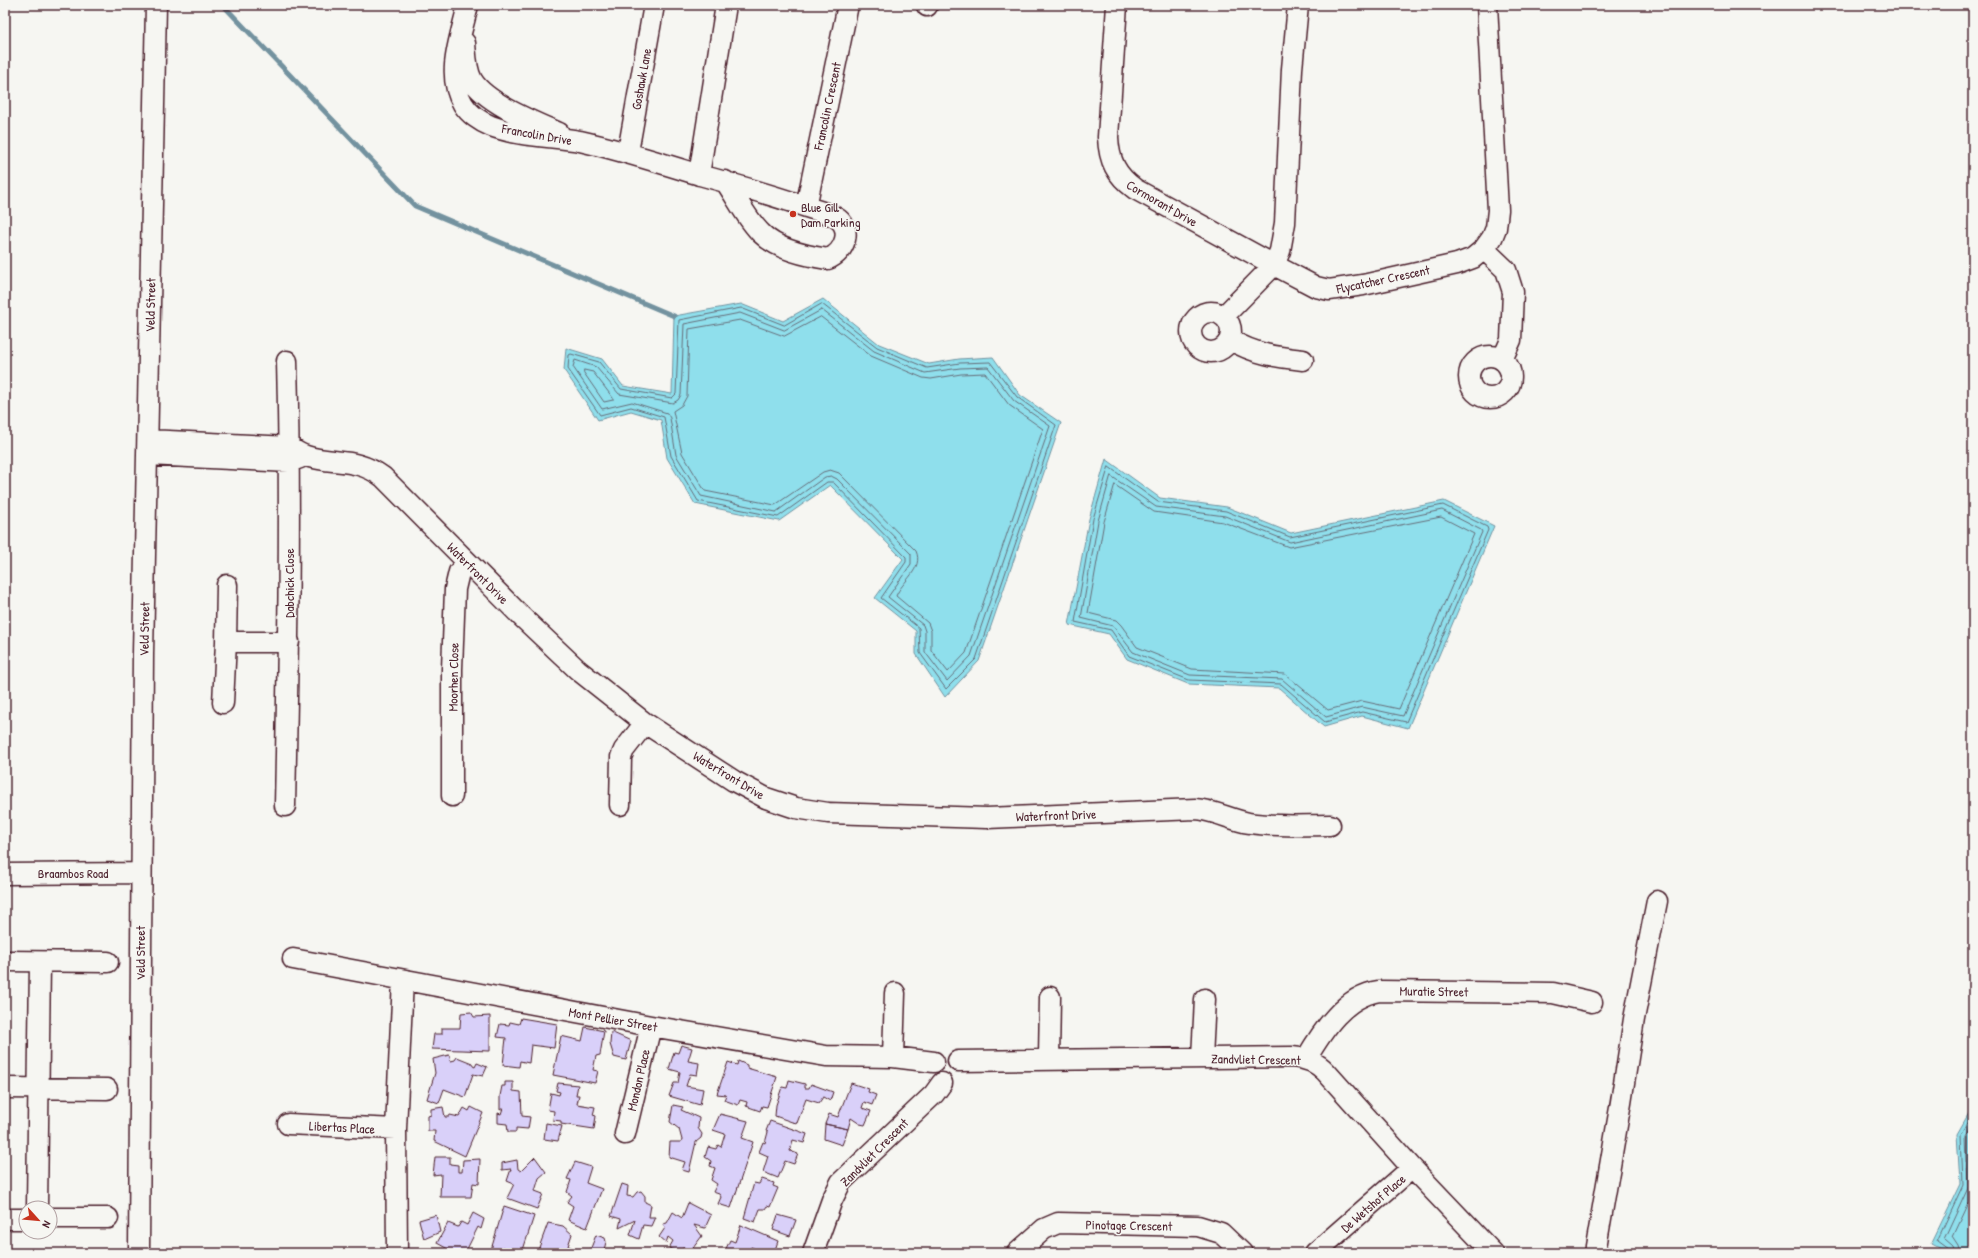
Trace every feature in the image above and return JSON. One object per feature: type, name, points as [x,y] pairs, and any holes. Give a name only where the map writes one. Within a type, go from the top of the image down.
[{"type":"street","name":"Veld Street","points":[[139,1253],[141,873],[156,5]]},
{"type":"street","name":"Francolin Drive","points":[[468,5],[463,27],[469,73],[478,88],[486,94],[522,116],[578,141],[628,152],[699,175],[725,181],[834,217],[844,226],[846,232],[843,247],[834,257],[828,259],[813,256],[771,241],[755,226],[725,181]]},
{"type":"street","name":"Goshawk Lane","points":[[628,152],[654,5]]},
{"type":"street","points":[[699,175],[726,5]]},
{"type":"street","name":"Francolin Crescent","points":[[806,207],[848,5]]},
{"type":"street","name":"Cormorant Drive","points":[[1117,5],[1108,137],[1110,156],[1117,174],[1135,189],[1274,266]]},
{"type":"street","points":[[1224,316],[1274,266],[1280,252],[1285,223],[1292,69],[1298,5]]},
{"type":"street","name":"Flycatcher Crescent","points":[[1274,266],[1316,287],[1330,290],[1363,286],[1457,264],[1473,258],[1484,249],[1494,233],[1498,219],[1487,5]]},
{"type":"street","points":[[1484,249],[1506,270],[1513,292],[1511,340],[1502,360]]},
{"type":"street","points":[[1206,312],[1216,312],[1224,316],[1230,322],[1232,331],[1231,340],[1226,348],[1218,352],[1208,353],[1199,350],[1193,343],[1191,334],[1192,324],[1198,317],[1206,312]]},
{"type":"street","points":[[1231,340],[1264,355],[1303,360]]},
{"type":"street","name":"Dabchick Close","points":[[285,806],[288,642],[295,455],[287,361]]},
{"type":"street","name":"Waterfront Drive","points":[[148,447],[295,455],[358,464],[375,471],[383,477],[466,562],[578,670],[645,723],[752,792],[780,803],[810,811],[828,813],[987,818],[1195,809],[1256,824],[1330,825]]},
{"type":"street","name":"Moorhen Close","points":[[452,796],[452,669],[455,589],[459,572],[466,562]]},
{"type":"street","points":[[223,703],[227,585]]},
{"type":"street","points":[[226,642],[288,642]]},
{"type":"street","points":[[620,805],[621,757],[624,750],[645,723]]},
{"type":"street","name":"Braambos Road","points":[[5,874],[141,873]]},
{"type":"street","points":[[1595,1253],[1622,1102],[1634,1019],[1657,901]]},
{"type":"street","name":"Mont Pellier Street","points":[[293,960],[650,1026],[826,1056],[893,1057],[934,1062]]},
{"type":"street","points":[[5,961],[108,962]]},
{"type":"street","points":[[37,1200],[40,962]]},
{"type":"street","points":[[397,1253],[396,1129],[403,980]]},
{"type":"street","name":"Muratie Street","points":[[1306,1059],[1336,1017],[1348,1004],[1368,992],[1553,993],[1592,1002]]},
{"type":"street","points":[[893,1057],[895,993]]},
{"type":"street","points":[[1049,1060],[1050,997]]},
{"type":"street","points":[[1202,1058],[1205,999]]},
{"type":"street","name":"Mondon Place","points":[[625,1134],[650,1026]]},
{"type":"street","points":[[940,1056],[953,1056],[958,1060],[961,1066],[959,1078],[948,1084],[936,1080],[933,1074],[934,1062],[940,1056]]},
{"type":"street","name":"Zandvliet Crescent","points":[[958,1060],[1202,1058],[1306,1059],[1321,1066],[1412,1168],[1493,1253]]},
{"type":"street","name":"Zandvliet Crescent","points":[[813,1253],[832,1200],[841,1182],[934,1094],[942,1083]]},
{"type":"street","points":[[5,1088],[107,1089]]},
{"type":"street","name":"Libertas Place","points":[[288,1124],[396,1129]]},
{"type":"street","name":"De Wetshof Place","points":[[1315,1253],[1412,1168]]},
{"type":"street","points":[[58,1218],[108,1218]]},
{"type":"street","points":[[5,1219],[18,1219]]},
{"type":"street","name":"Pinotage Crescent","points":[[1017,1253],[1044,1229],[1058,1223],[1198,1226],[1221,1233],[1242,1253]]},
{"type":"water","points":[[823,299],[879,344],[929,364],[959,359],[993,357],[1020,395],[1061,423],[979,661],[945,697],[916,654],[916,631],[875,598],[903,559],[830,485],[779,521],[695,504],[667,458],[661,420],[631,411],[598,420],[564,370],[566,348],[602,359],[623,386],[672,394],[674,316],[741,304],[783,321]]},
{"type":"water","points":[[1106,459],[1160,498],[1227,507],[1291,533],[1444,501],[1494,526],[1408,728],[1362,716],[1324,727],[1279,688],[1188,684],[1127,659],[1109,634],[1069,625],[1089,519]]},
{"type":"water","points":[[1973,1106],[1973,1253],[1948,1253],[1931,1244],[1960,1184],[1957,1134]]},
{"type":"building","points":[[471,1012],[474,1017],[490,1016],[490,1051],[432,1049],[434,1034],[442,1034],[442,1028],[460,1028],[461,1013]]},
{"type":"building","points":[[521,1018],[557,1024],[554,1048],[531,1045],[529,1063],[520,1061],[519,1067],[503,1065],[506,1038],[497,1037],[500,1024],[509,1025],[510,1022],[519,1024]]},
{"type":"building","points":[[585,1027],[604,1031],[600,1055],[596,1056],[593,1070],[598,1071],[595,1083],[553,1075],[561,1036],[582,1041]]},
{"type":"building","points":[[611,1032],[631,1041],[626,1060],[614,1057],[610,1044]]},
{"type":"building","points":[[681,1045],[692,1048],[688,1061],[699,1063],[697,1075],[690,1074],[686,1086],[703,1089],[700,1105],[669,1096],[674,1083],[678,1083],[680,1072],[669,1069],[674,1052],[678,1053]]},
{"type":"building","points":[[449,1055],[451,1061],[455,1060],[457,1057],[472,1063],[475,1067],[477,1063],[487,1067],[483,1076],[473,1074],[465,1097],[444,1089],[439,1103],[427,1099],[435,1073],[433,1059]]},
{"type":"building","points":[[738,1061],[747,1065],[747,1068],[777,1077],[767,1107],[762,1106],[760,1111],[746,1106],[747,1102],[740,1100],[738,1105],[724,1100],[726,1095],[717,1094],[728,1062],[737,1065]]},
{"type":"building","points":[[789,1080],[805,1084],[805,1088],[809,1088],[811,1084],[833,1092],[830,1101],[823,1097],[819,1103],[806,1099],[797,1123],[775,1116],[776,1105],[782,1087],[787,1088]]},
{"type":"building","points":[[505,1082],[513,1082],[513,1091],[521,1092],[522,1116],[530,1117],[528,1129],[516,1128],[516,1132],[508,1132],[507,1124],[498,1123],[498,1113],[501,1114],[503,1108],[500,1110],[500,1096],[502,1086],[505,1086]]},
{"type":"building","points":[[558,1083],[578,1085],[576,1095],[579,1095],[577,1104],[595,1107],[593,1115],[596,1116],[594,1129],[561,1124],[561,1121],[553,1120],[554,1111],[548,1110],[551,1093],[559,1095],[560,1092],[556,1091]]},
{"type":"building","points":[[851,1083],[869,1089],[868,1092],[876,1095],[872,1105],[864,1102],[862,1108],[871,1111],[865,1125],[860,1124],[851,1118],[848,1129],[825,1124],[829,1114],[838,1117]]},
{"type":"building","points":[[673,1105],[683,1107],[681,1110],[699,1118],[698,1128],[702,1134],[701,1138],[696,1142],[689,1172],[682,1170],[685,1162],[669,1157],[670,1142],[681,1142],[682,1140],[679,1129],[670,1122]]},
{"type":"building","points":[[443,1107],[445,1117],[449,1117],[450,1115],[459,1117],[464,1108],[469,1111],[471,1107],[483,1113],[465,1156],[434,1141],[435,1131],[428,1131],[428,1116],[431,1115],[431,1109]]},
{"type":"building","points":[[720,1114],[748,1121],[742,1138],[753,1142],[731,1208],[718,1204],[721,1197],[719,1194],[713,1192],[717,1184],[711,1180],[715,1168],[710,1166],[711,1161],[705,1157],[708,1147],[716,1149],[718,1145],[721,1147],[725,1134],[713,1130]]},
{"type":"building","points":[[770,1121],[807,1134],[804,1143],[793,1140],[790,1151],[798,1154],[794,1164],[785,1161],[778,1178],[763,1172],[768,1156],[759,1152],[763,1142],[765,1143],[768,1132],[766,1131]]},
{"type":"building","points":[[546,1123],[562,1126],[558,1141],[544,1139]]},
{"type":"building","points":[[825,1124],[848,1129],[842,1145],[824,1139]]},
{"type":"building","points":[[435,1157],[450,1157],[450,1164],[458,1165],[458,1172],[462,1172],[463,1160],[480,1159],[479,1184],[473,1183],[471,1197],[440,1197],[441,1174],[433,1175]]},
{"type":"building","points":[[535,1157],[546,1172],[539,1178],[535,1191],[543,1194],[537,1209],[507,1198],[514,1184],[507,1181],[511,1169],[502,1170],[502,1163],[517,1160],[518,1169],[521,1171]]},
{"type":"building","points":[[575,1162],[591,1167],[586,1183],[602,1189],[587,1228],[568,1220],[573,1206],[567,1202],[572,1196],[567,1192],[571,1180],[567,1179]]},
{"type":"building","points":[[762,1179],[774,1183],[773,1186],[778,1188],[770,1207],[767,1206],[765,1209],[760,1209],[755,1222],[744,1218],[754,1183],[759,1184]]},
{"type":"building","points":[[622,1184],[628,1186],[627,1196],[633,1197],[637,1192],[641,1191],[645,1196],[645,1202],[651,1205],[649,1217],[655,1217],[651,1226],[643,1225],[639,1239],[630,1235],[635,1220],[619,1228],[621,1219],[611,1216]]},
{"type":"building","points":[[688,1203],[711,1215],[705,1228],[694,1225],[702,1236],[690,1252],[683,1248],[679,1253],[669,1248],[673,1241],[668,1237],[666,1243],[659,1237],[665,1228],[663,1224],[667,1223],[673,1212],[682,1218]]},
{"type":"building","points":[[504,1206],[534,1216],[522,1253],[503,1247],[500,1253],[490,1253]]},
{"type":"building","points":[[473,1213],[484,1219],[481,1229],[478,1227],[465,1253],[455,1253],[437,1243],[448,1223],[458,1227],[461,1222],[467,1225]]},
{"type":"building","points":[[436,1215],[440,1232],[424,1239],[419,1220]]},
{"type":"building","points":[[778,1215],[796,1220],[790,1236],[773,1230]]},
{"type":"building","points":[[548,1223],[563,1226],[572,1234],[568,1246],[583,1253],[537,1253]]},
{"type":"building","points":[[741,1225],[778,1241],[774,1253],[765,1253],[751,1247],[749,1253],[724,1253],[730,1240],[735,1242]]},
{"type":"building","points":[[596,1235],[605,1238],[606,1242],[604,1250],[610,1253],[589,1253]]},
{"type":"waterway","points":[[223,5],[415,206],[674,316]]},
{"type":"place","name":"Blue Gill Dam Parking","points":[[793,214]]}]
